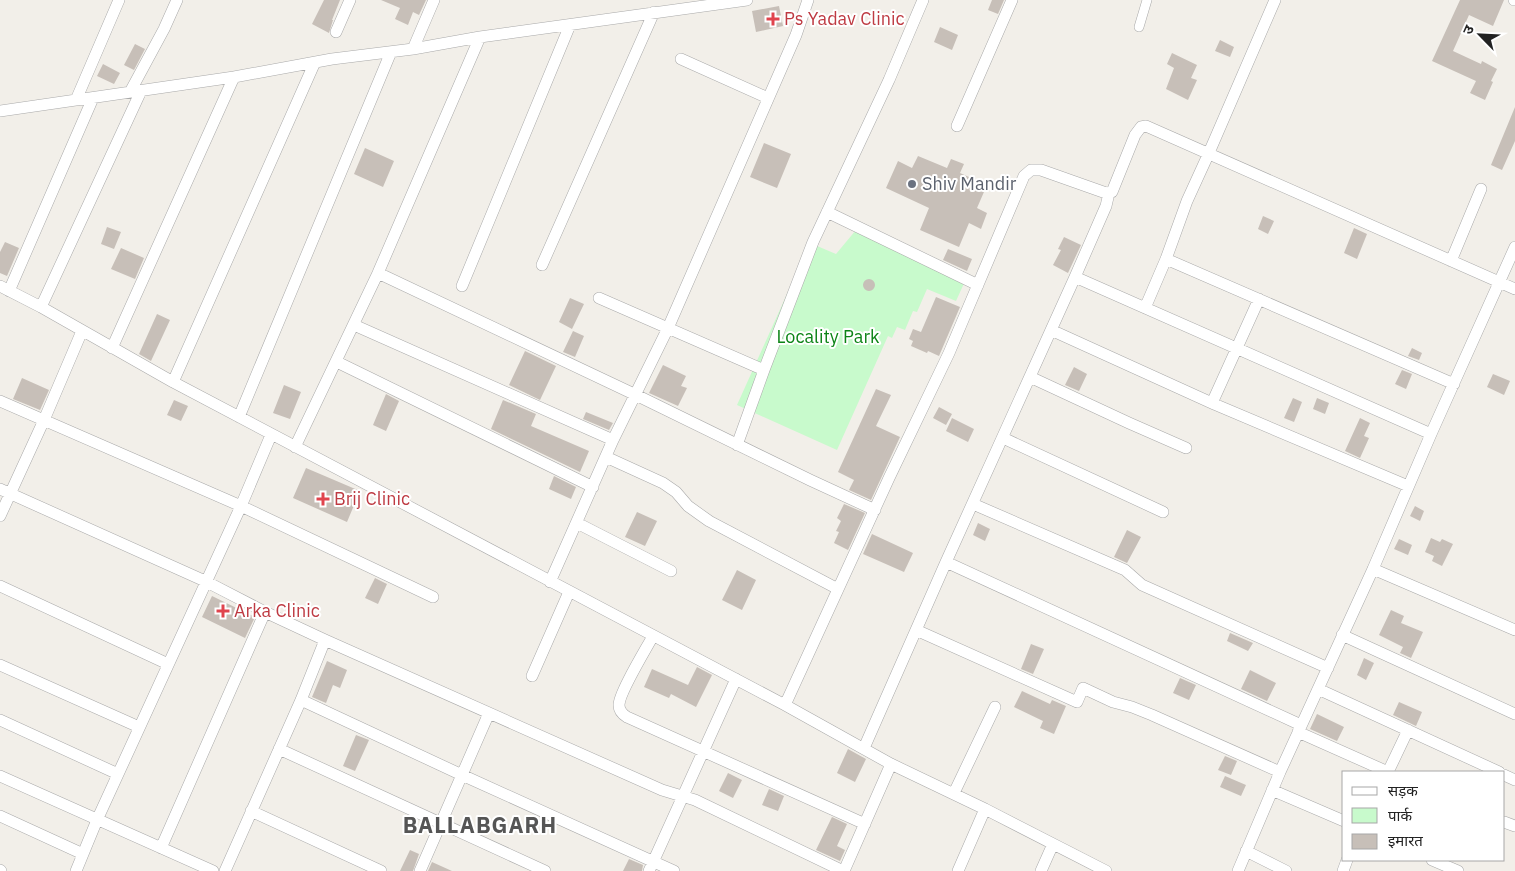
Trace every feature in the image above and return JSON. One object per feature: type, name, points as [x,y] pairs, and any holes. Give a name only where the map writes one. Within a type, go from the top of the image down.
[{"type":"street","points":[[76,100],[120,0]]},
{"type":"street","points":[[41,307],[177,0]]},
{"type":"street","points":[[336,32],[350,0]]},
{"type":"street","points":[[413,49],[434,0]]},
{"type":"street","points":[[0,111],[136,92],[315,62],[654,12],[696,3],[747,0]]},
{"type":"street","points":[[550,582],[613,440],[668,328],[796,35],[808,0]]},
{"type":"street","points":[[737,445],[804,265],[889,80],[923,0]]},
{"type":"street","points":[[957,126],[1012,0]]},
{"type":"street","points":[[1139,27],[1147,0]]},
{"type":"street","points":[[1146,308],[1187,201],[1275,0]]},
{"type":"street","points":[[542,265],[654,12]]},
{"type":"street","points":[[462,286],[570,25]]},
{"type":"street","points":[[295,447],[378,274],[480,37]]},
{"type":"street","points":[[239,417],[391,52]]},
{"type":"street","points":[[681,59],[768,98]]},
{"type":"street","points":[[173,382],[315,62]]},
{"type":"street","points":[[112,348],[234,77]]},
{"type":"street","points":[[93,98],[5,288],[271,435],[785,705],[891,764],[985,809],[1106,871]]},
{"type":"street","points":[[864,748],[1075,277],[1106,206],[1109,193],[1114,188],[1135,136],[1142,127],[1151,128],[1208,155],[1305,195],[1515,289]]},
{"type":"street","points":[[785,705],[949,353],[1024,176],[1031,170],[1041,170],[1101,192],[1109,193]]},
{"type":"street","points":[[1451,261],[1481,189]]},
{"type":"street","points":[[827,212],[978,285]]},
{"type":"street","points":[[1238,871],[1280,772],[1373,570],[1430,434],[1515,247]]},
{"type":"street","points":[[1166,259],[1454,384]]},
{"type":"street","points":[[378,274],[876,510]]},
{"type":"street","points":[[1075,277],[1430,434]]},
{"type":"street","points":[[599,298],[764,370]]},
{"type":"street","points":[[1212,403],[1259,300]]},
{"type":"street","points":[[354,325],[613,440]]},
{"type":"street","points":[[1051,330],[1212,403],[1408,486]]},
{"type":"street","points":[[0,516],[5,491],[44,420],[82,331]]},
{"type":"street","points":[[337,362],[592,487]]},
{"type":"street","points":[[1030,377],[1186,448]]},
{"type":"street","points":[[0,401],[241,506],[433,597]]},
{"type":"street","points":[[76,871],[138,727],[241,506],[271,435]]},
{"type":"street","points":[[1003,438],[1163,512]]},
{"type":"street","points":[[606,457],[663,483],[676,492],[688,506],[709,521],[838,589]]},
{"type":"street","points":[[5,491],[205,581],[264,612],[325,640],[662,790],[699,802],[844,871],[891,764]]},
{"type":"street","points":[[973,504],[1125,570],[1142,585],[1328,668]]},
{"type":"street","points":[[577,523],[671,570]]},
{"type":"street","points":[[946,562],[1300,728],[1386,771]]},
{"type":"street","points":[[1373,570],[1515,630]]},
{"type":"street","points":[[0,586],[168,664]]},
{"type":"street","points":[[532,676],[569,592]]},
{"type":"street","points":[[161,848],[264,612]]},
{"type":"street","points":[[916,630],[1076,702],[1083,688],[1113,702],[1152,715],[1280,772]]},
{"type":"street","points":[[1342,635],[1515,714]]},
{"type":"street","points":[[653,636],[620,700],[621,713],[703,752],[865,824]]},
{"type":"street","points":[[225,871],[301,700],[325,640]]},
{"type":"street","points":[[0,665],[138,727]]},
{"type":"street","points":[[652,866],[736,680]]},
{"type":"street","points":[[1318,689],[1497,771]]},
{"type":"street","points":[[301,700],[652,866],[674,871]]},
{"type":"street","points":[[954,794],[995,707]]},
{"type":"street","points":[[420,871],[489,713]]},
{"type":"street","points":[[0,720],[118,774]]},
{"type":"street","points":[[1388,771],[1408,730]]},
{"type":"street","points":[[279,749],[546,871]]},
{"type":"street","points":[[0,776],[213,871]]},
{"type":"street","points":[[1272,790],[1342,820]]},
{"type":"street","points":[[958,871],[985,809]]},
{"type":"street","points":[[251,812],[381,871]]},
{"type":"street","points":[[0,816],[83,854]]},
{"type":"street","points":[[1041,871],[1053,844]]},
{"type":"street","points":[[1246,851],[1286,871]]},
{"type":"street","points":[[1434,861],[1458,871]]},
{"type":"green space","name":"Locality Park","points":[[856,230],[966,279],[956,301],[927,289],[917,312],[913,311],[905,330],[897,327],[892,338],[888,336],[837,450],[737,405],[810,243],[836,254]]},
{"type":"building","points":[[324,0],[340,0],[329,33],[312,24]]},
{"type":"building","points":[[381,0],[426,0],[419,15],[413,12],[408,25],[395,19],[400,8]]},
{"type":"building","points":[[992,0],[1004,0],[998,14],[988,10]]},
{"type":"building","points":[[1460,0],[1504,0],[1493,26],[1469,15],[1453,51],[1481,64],[1482,61],[1497,69],[1485,100],[1470,93],[1476,81],[1432,61]]},
{"type":"building","points":[[779,6],[783,26],[756,32],[752,11]]},
{"type":"building","points":[[940,27],[958,35],[952,50],[934,42]]},
{"type":"building","points":[[1220,40],[1234,47],[1230,57],[1215,51]]},
{"type":"building","points":[[135,44],[145,49],[134,70],[124,65]]},
{"type":"building","points":[[1172,53],[1197,65],[1191,78],[1197,80],[1188,100],[1166,89],[1174,68],[1167,64]]},
{"type":"building","points":[[103,64],[120,73],[114,84],[97,76]]},
{"type":"building","points":[[1515,107],[1515,141],[1502,170],[1491,165]]},
{"type":"building","points":[[764,143],[791,154],[777,188],[750,177]]},
{"type":"building","points":[[365,148],[394,161],[383,187],[354,174]]},
{"type":"building","points":[[918,156],[947,168],[951,159],[964,164],[960,173],[987,185],[977,208],[987,213],[981,229],[969,223],[959,247],[920,230],[929,208],[886,188],[898,161],[912,168]]},
{"type":"building","points":[[1263,216],[1274,221],[1268,234],[1258,229]]},
{"type":"building","points":[[107,227],[121,232],[114,249],[101,244]]},
{"type":"building","points":[[1354,228],[1367,234],[1357,259],[1344,253]]},
{"type":"building","points":[[1064,237],[1081,245],[1068,273],[1053,265],[1061,250],[1058,249]]},
{"type":"building","points":[[5,242],[19,248],[7,276],[0,273],[0,252]]},
{"type":"building","points":[[121,248],[144,258],[135,279],[111,269]]},
{"type":"building","points":[[948,249],[972,259],[967,271],[943,260]]},
{"type":"building","points":[[871,279],[874,280],[874,290],[867,291],[864,290],[863,283],[864,280]]},
{"type":"building","points":[[936,297],[960,307],[939,356],[911,346],[913,341],[909,339],[913,329],[921,332]]},
{"type":"building","points":[[570,298],[584,304],[572,329],[559,322]]},
{"type":"building","points":[[157,314],[170,320],[151,361],[139,354]]},
{"type":"building","points":[[573,331],[584,336],[575,357],[563,352]]},
{"type":"building","points":[[1412,348],[1422,353],[1419,360],[1408,356]]},
{"type":"building","points":[[525,351],[556,366],[540,400],[509,385]]},
{"type":"building","points":[[663,365],[686,376],[681,386],[687,388],[678,406],[649,393]]},
{"type":"building","points":[[1074,367],[1087,374],[1079,391],[1065,385]]},
{"type":"building","points":[[1402,370],[1412,374],[1406,389],[1395,384]]},
{"type":"building","points":[[1493,374],[1510,381],[1504,395],[1487,387]]},
{"type":"building","points":[[22,378],[49,390],[40,410],[13,399]]},
{"type":"building","points":[[284,385],[301,392],[290,419],[273,413]]},
{"type":"building","points":[[876,389],[891,395],[876,426],[900,437],[871,500],[849,490],[854,480],[838,472]]},
{"type":"building","points":[[386,394],[399,401],[386,431],[373,425]]},
{"type":"building","points":[[1293,398],[1302,402],[1294,422],[1284,418]]},
{"type":"building","points":[[1317,398],[1329,403],[1325,414],[1313,409]]},
{"type":"building","points":[[174,400],[188,406],[181,421],[167,415]]},
{"type":"building","points":[[503,400],[536,414],[531,426],[589,451],[580,472],[491,429]]},
{"type":"building","points":[[939,407],[952,414],[946,425],[933,418]]},
{"type":"building","points":[[586,412],[613,423],[609,430],[583,419]]},
{"type":"building","points":[[952,418],[974,429],[968,442],[946,431]]},
{"type":"building","points":[[1360,418],[1370,423],[1364,436],[1369,438],[1360,458],[1345,451]]},
{"type":"building","points":[[306,468],[360,491],[347,522],[293,498]]},
{"type":"building","points":[[554,476],[576,487],[571,499],[549,489]]},
{"type":"building","points":[[844,504],[865,513],[848,550],[834,543],[839,532],[836,531],[841,521],[837,518]]},
{"type":"building","points":[[1415,506],[1424,511],[1420,521],[1410,516]]},
{"type":"building","points":[[637,512],[657,521],[645,546],[625,537]]},
{"type":"building","points":[[978,523],[990,529],[985,541],[973,535]]},
{"type":"building","points":[[1127,530],[1141,537],[1127,563],[1114,557]]},
{"type":"building","points":[[872,534],[913,553],[904,572],[863,554]]},
{"type":"building","points":[[1431,538],[1440,542],[1442,539],[1453,544],[1442,566],[1432,561],[1434,556],[1425,552]]},
{"type":"building","points":[[1399,539],[1412,545],[1408,555],[1394,549]]},
{"type":"building","points":[[737,570],[756,580],[742,610],[722,600]]},
{"type":"building","points":[[375,578],[387,584],[378,604],[365,598]]},
{"type":"building","points":[[212,596],[255,617],[245,638],[202,617]]},
{"type":"building","points":[[1391,610],[1404,616],[1401,623],[1423,632],[1411,658],[1400,653],[1403,647],[1379,635]]},
{"type":"building","points":[[1230,633],[1253,643],[1248,651],[1227,641]]},
{"type":"building","points":[[1031,644],[1044,649],[1033,674],[1021,669]]},
{"type":"building","points":[[1364,658],[1374,663],[1366,680],[1357,675]]},
{"type":"building","points":[[327,661],[347,670],[340,688],[333,685],[326,703],[312,697]]},
{"type":"building","points":[[697,667],[712,675],[696,707],[671,694],[669,698],[644,687],[652,669],[688,685]]},
{"type":"building","points":[[1250,670],[1276,683],[1267,701],[1241,689]]},
{"type":"building","points":[[1180,678],[1196,685],[1189,700],[1173,693]]},
{"type":"building","points":[[1022,691],[1050,704],[1052,700],[1066,706],[1054,734],[1040,728],[1043,721],[1014,707]]},
{"type":"building","points":[[1399,702],[1422,712],[1416,726],[1393,715]]},
{"type":"building","points":[[1317,714],[1344,727],[1337,741],[1310,729]]},
{"type":"building","points":[[356,735],[369,740],[355,771],[343,766]]},
{"type":"building","points":[[848,749],[866,759],[855,782],[837,773]]},
{"type":"building","points":[[1225,756],[1237,761],[1231,775],[1218,770]]},
{"type":"building","points":[[728,773],[742,780],[733,798],[719,791]]},
{"type":"building","points":[[1225,776],[1246,785],[1241,796],[1220,787]]},
{"type":"building","points":[[769,789],[784,796],[778,811],[762,805]]},
{"type":"building","points":[[832,817],[847,824],[837,846],[845,850],[840,861],[816,850]]},
{"type":"building","points":[[410,850],[419,854],[413,871],[400,871]]},
{"type":"building","points":[[629,859],[643,865],[642,871],[623,871]]},
{"type":"building","points":[[432,862],[452,871],[428,871]]},
{"type":"place","name":"Ps Yadav Clinic","points":[[773,19]]},
{"type":"place","name":"Shiv Mandir","points":[[912,184]]},
{"type":"place","name":"Brij Clinic","points":[[323,499]]},
{"type":"place","name":"Arka Clinic","points":[[223,611]]},
{"type":"district","name":"BALLABGARH","points":[[480,825]]}]
